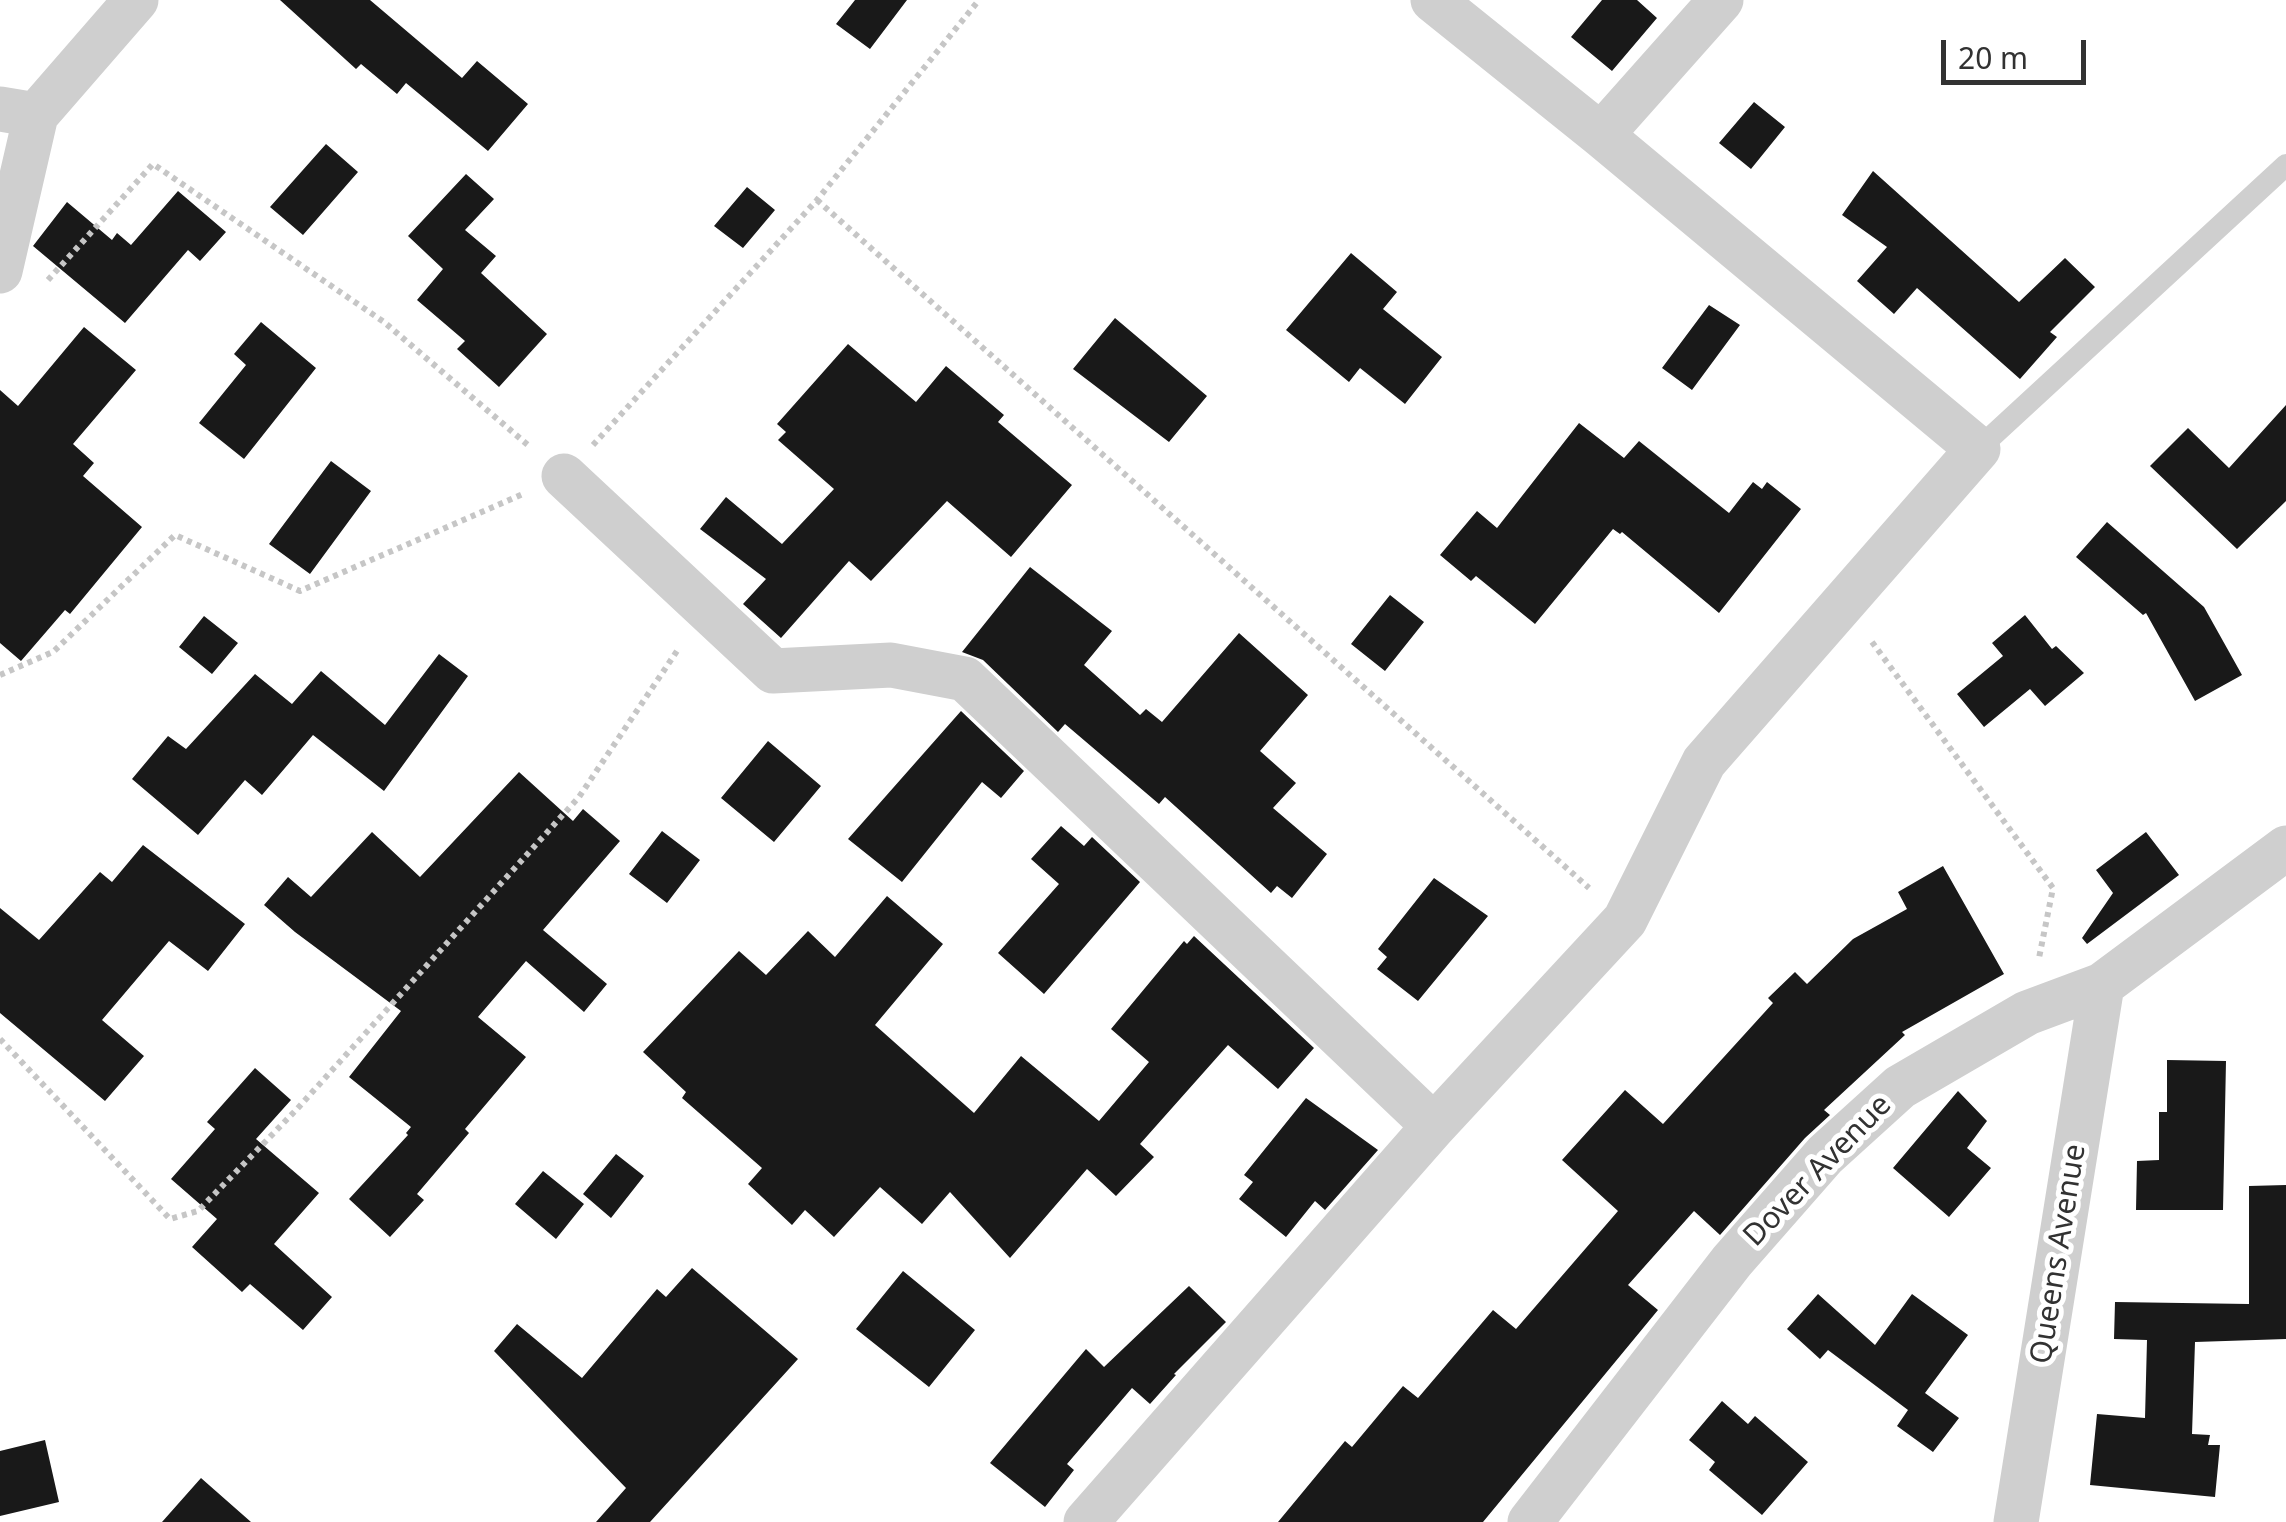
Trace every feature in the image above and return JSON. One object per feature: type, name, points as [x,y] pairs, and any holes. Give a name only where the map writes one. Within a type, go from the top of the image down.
[{"type":"street","points":[[0,271],[18,112],[136,0]]},
{"type":"street","points":[[1086,1522],[1434,1126],[1625,920],[1704,762],[1978,449],[1433,0]]},
{"type":"street","points":[[1601,135],[1721,0]]},
{"type":"street","points":[[564,476],[773,671],[891,665],[965,679],[1434,1126]]},
{"type":"street","name":"Dover Avenue","points":[[1530,1522],[1732,1261],[1826,1155],[1900,1087],[2027,1013],[2102,985],[2286,848]]},
{"type":"street","name":"Queens Avenue","points":[[2016,1522],[2102,985]]},
{"type":"lane","points":[[1978,449],[2286,165]]},
{"type":"path","points":[[0,675],[53,652],[176,535],[300,592],[564,476],[818,200],[978,0]]},
{"type":"path","points":[[45,283],[153,164],[384,322],[564,476]]},
{"type":"path","points":[[818,200],[1625,920]]},
{"type":"path","points":[[1842,602],[2053,888],[2027,1013]]},
{"type":"path","points":[[0,1039],[170,1218],[198,1211],[297,1109],[578,798],[705,608]]},
{"type":"building","points":[[280,0],[370,0],[462,78],[477,61],[528,104],[488,151],[406,83],[397,94],[361,64],[356,69]]},
{"type":"building","points":[[855,0],[907,0],[870,49],[836,24]]},
{"type":"building","points":[[1602,0],[1637,0],[1657,18],[1612,71],[1571,37]]},
{"type":"building","points":[[1754,102],[1785,127],[1751,169],[1719,143]]},
{"type":"building","points":[[326,144],[358,172],[303,235],[270,207]]},
{"type":"building","points":[[1873,171],[2019,302],[2065,258],[2095,287],[2050,332],[2057,337],[2020,379],[1917,288],[1894,314],[1857,281],[1887,247],[1842,215]]},
{"type":"building","points":[[466,174],[494,199],[465,230],[496,256],[481,273],[547,334],[499,387],[457,349],[465,341],[417,300],[443,269],[408,236]]},
{"type":"building","points":[[747,187],[775,210],[743,248],[714,226]]},
{"type":"building","points":[[178,191],[226,232],[200,261],[188,250],[125,323],[33,246],[67,202],[112,240],[117,233],[131,245]]},
{"type":"building","points":[[1351,253],[1397,292],[1383,309],[1442,357],[1405,404],[1360,368],[1349,382],[1286,330]]},
{"type":"building","points":[[1709,305],[1740,325],[1692,390],[1662,368]]},
{"type":"building","points":[[1115,318],[1207,396],[1169,442],[1073,369]]},
{"type":"building","points":[[261,322],[316,368],[244,459],[199,423],[246,365],[234,354]]},
{"type":"building","points":[[84,327],[136,370],[73,444],[94,463],[83,476],[142,527],[70,614],[65,610],[21,661],[0,643],[0,390],[18,406]]},
{"type":"building","points":[[848,344],[916,402],[946,366],[1004,415],[998,422],[1072,485],[1011,557],[947,501],[871,581],[849,561],[781,638],[743,604],[766,579],[700,529],[726,497],[782,544],[834,489],[778,440],[786,432],[777,424]]},
{"type":"building","points":[[2286,405],[2286,501],[2237,549],[2150,466],[2188,428],[2229,468]]},
{"type":"building","points":[[1579,423],[1624,458],[1639,441],[1729,513],[1753,482],[1762,489],[1767,482],[1801,509],[1719,613],[1622,532],[1613,529],[1535,624],[1476,576],[1471,581],[1440,555],[1477,511],[1497,528]]},
{"type":"building","points":[[331,461],[371,491],[310,574],[269,544]]},
{"type":"building","points":[[2107,522],[2204,607],[2242,675],[2195,701],[2146,613],[2143,615],[2076,557]]},
{"type":"building","points":[[1030,567],[1112,631],[1084,665],[1140,715],[1146,709],[1162,722],[1239,633],[1308,695],[1260,751],[1296,783],[1273,808],[1327,854],[1292,898],[1277,886],[1271,893],[1165,797],[1159,804],[1065,724],[1058,732],[983,660],[962,652]]},
{"type":"building","points":[[1390,595],[1424,622],[1385,671],[1351,644]]},
{"type":"building","points":[[2025,615],[2052,649],[2056,646],[2084,673],[2045,706],[2030,689],[1984,727],[1957,694],[2003,656],[1992,643]]},
{"type":"building","points":[[204,616],[238,643],[212,674],[179,647]]},
{"type":"building","points":[[439,654],[468,676],[384,791],[313,735],[262,795],[245,780],[198,835],[132,779],[168,736],[186,749],[255,674],[292,704],[321,671],[385,725]]},
{"type":"building","points":[[961,711],[1024,771],[1001,798],[982,782],[902,882],[848,839]]},
{"type":"building","points":[[768,741],[821,786],[774,842],[721,798]]},
{"type":"building","points":[[519,772],[573,821],[583,809],[620,841],[543,930],[607,984],[584,1012],[526,961],[478,1017],[526,1057],[465,1129],[469,1133],[417,1194],[424,1200],[390,1237],[349,1199],[411,1127],[349,1077],[401,1011],[264,905],[288,877],[311,897],[372,832],[420,877]]},
{"type":"building","points":[[1061,826],[1084,846],[1092,837],[1140,882],[1044,994],[998,953],[1059,884],[1031,859]]},
{"type":"building","points":[[662,831],[700,860],[667,903],[629,874]]},
{"type":"building","points":[[2146,832],[2179,875],[2087,944],[2082,938],[2113,893],[2096,870]]},
{"type":"building","points":[[143,845],[245,924],[208,971],[169,941],[102,1020],[144,1056],[105,1101],[0,1013],[0,908],[39,940],[100,872],[112,882]]},
{"type":"building","points":[[1943,866],[2004,974],[1902,1032],[1905,1035],[1824,1110],[1830,1115],[1720,1235],[1694,1211],[1628,1285],[1658,1310],[1483,1522],[1278,1522],[1345,1441],[1352,1447],[1403,1386],[1418,1398],[1493,1310],[1516,1329],[1618,1211],[1562,1160],[1625,1090],[1663,1124],[1773,1003],[1768,998],[1795,972],[1807,984],[1853,939],[1907,909],[1898,892]]},
{"type":"building","points":[[1434,878],[1488,916],[1418,1001],[1377,969],[1387,957],[1378,949]]},
{"type":"building","points":[[887,896],[943,944],[875,1025],[974,1113],[1021,1056],[1099,1121],[1149,1062],[1111,1029],[1184,941],[1187,944],[1194,936],[1314,1048],[1278,1089],[1228,1045],[1140,1144],[1154,1157],[1116,1196],[1087,1169],[1010,1258],[950,1192],[922,1224],[880,1187],[834,1237],[805,1210],[792,1225],[748,1184],[762,1168],[682,1098],[686,1092],[643,1052],[739,951],[766,975],[808,931],[835,957]]},
{"type":"building","points":[[2167,1060],[2226,1061],[2223,1210],[2136,1210],[2137,1161],[2159,1160],[2159,1112],[2167,1112]]},
{"type":"building","points":[[255,1068],[291,1100],[256,1139],[319,1193],[274,1244],[332,1297],[303,1330],[250,1284],[242,1292],[192,1247],[217,1219],[171,1179],[215,1129],[207,1122]]},
{"type":"building","points":[[1958,1091],[1987,1121],[1967,1148],[1991,1168],[1949,1217],[1893,1168]]},
{"type":"building","points":[[1306,1098],[1378,1150],[1325,1210],[1315,1201],[1286,1237],[1239,1199],[1253,1182],[1244,1175]]},
{"type":"building","points":[[616,1154],[644,1176],[611,1218],[583,1194]]},
{"type":"building","points":[[543,1171],[584,1204],[556,1239],[515,1204]]},
{"type":"building","points":[[2286,1185],[2286,1339],[2195,1342],[2192,1434],[2210,1435],[2208,1445],[2220,1445],[2215,1497],[2090,1485],[2097,1414],[2145,1418],[2147,1340],[2114,1339],[2115,1302],[2249,1304],[2249,1186]]},
{"type":"building","points":[[692,1268],[798,1359],[650,1522],[596,1522],[626,1488],[494,1351],[517,1324],[582,1378],[657,1289],[666,1297]]},
{"type":"building","points":[[903,1271],[975,1330],[929,1387],[856,1329]]},
{"type":"building","points":[[1189,1286],[1226,1322],[1150,1404],[1132,1388],[1067,1464],[1074,1470],[1045,1507],[990,1463],[1086,1349],[1104,1367]]},
{"type":"building","points":[[1818,1294],[1875,1345],[1912,1294],[1968,1335],[1925,1393],[1959,1418],[1933,1452],[1897,1426],[1908,1410],[1828,1350],[1820,1359],[1787,1329]]},
{"type":"building","points":[[1722,1401],[1748,1424],[1755,1416],[1808,1462],[1762,1515],[1709,1470],[1715,1462],[1689,1440]]},
{"type":"building","points":[[45,1440],[59,1502],[0,1516],[0,1451]]},
{"type":"building","points":[[201,1478],[251,1522],[162,1522]]}]
